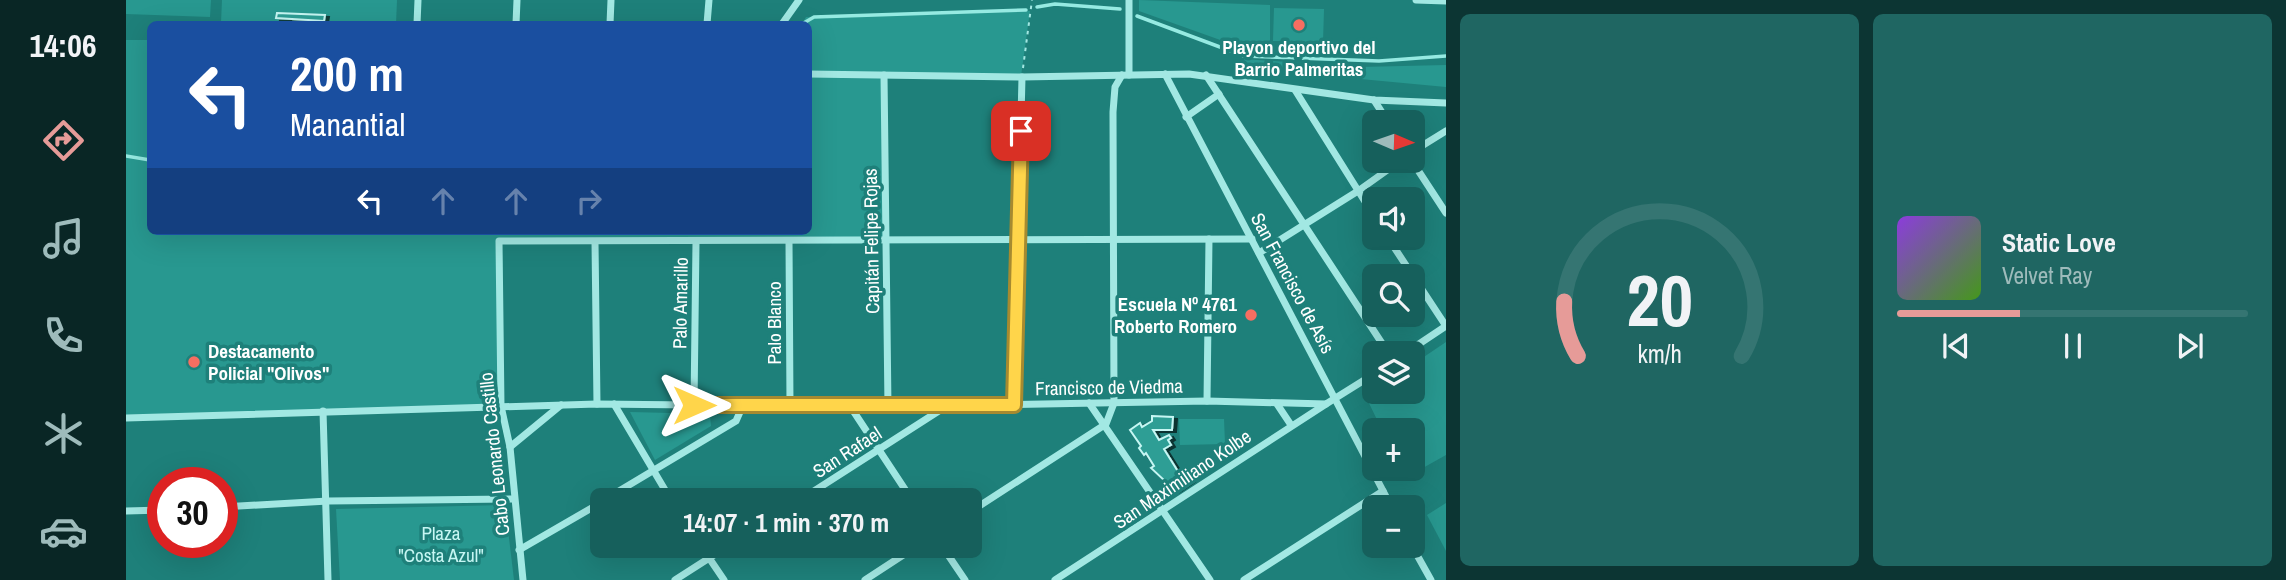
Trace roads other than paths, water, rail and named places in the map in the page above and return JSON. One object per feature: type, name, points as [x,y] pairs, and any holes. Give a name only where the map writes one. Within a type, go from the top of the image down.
[{"type":"street","points":[[417,21],[418,0]]},
{"type":"street","points":[[516,21],[517,0]]},
{"type":"street","points":[[610,21],[611,0]]},
{"type":"street","points":[[708,21],[709,0]]},
{"type":"street","points":[[784,21],[799,0]]},
{"type":"street","points":[[982,504],[1106,424],[1114,402],[1111,239],[1113,112],[1115,87],[1125,75],[1129,0]]},
{"type":"street","points":[[1416,0],[1446,1]]},
{"type":"street","points":[[812,74],[1206,75],[1374,100],[1446,103]]},
{"type":"street","name":"San Francisco de Asís","points":[[1165,74],[1385,495]]},
{"type":"street","name":"Capitán Felipe Rojas","points":[[884,75],[888,407]]},
{"type":"street","points":[[1206,75],[1380,341]]},
{"type":"street","points":[[1014,405],[1023,76]]},
{"type":"street","points":[[1296,90],[1362,197]]},
{"type":"street","points":[[1186,117],[1219,94]]},
{"type":"street","points":[[1374,100],[1380,110]]},
{"type":"street","points":[[1425,144],[1446,131]]},
{"type":"street","points":[[1259,253],[1383,173]]},
{"type":"street","points":[[1420,173],[1446,213]]},
{"type":"street","points":[[1207,401],[1209,239]]},
{"type":"street","points":[[597,404],[595,242],[1252,239]]},
{"type":"street","name":"Cabo Leonardo Castillo","points":[[523,580],[510,447],[501,405],[499,241],[595,242]]},
{"type":"street","name":"Palo Blanco","points":[[789,241],[790,405]]},
{"type":"street","name":"Palo Amarillo","points":[[694,405],[696,242]]},
{"type":"street","points":[[1396,250],[1446,326],[1424,341]]},
{"type":"street","name":"Francisco de Viedma","points":[[126,418],[501,405],[888,407],[1207,401],[1326,404],[1362,382]]},
{"type":"street","points":[[1089,403],[1106,424],[1210,580]]},
{"type":"street","points":[[614,404],[663,488]]},
{"type":"street","points":[[1276,404],[1291,425]]},
{"type":"street","name":"San Maximiliano Kolbe","points":[[1055,580],[1326,404]]},
{"type":"street","points":[[510,447],[561,405]]},
{"type":"street","points":[[625,488],[736,421],[743,405]]},
{"type":"street","name":"San Rafael","points":[[819,488],[946,406]]},
{"type":"street","points":[[850,407],[904,488]]},
{"type":"street","points":[[323,411],[328,501],[328,580]]},
{"type":"street","points":[[1244,580],[1383,491]]},
{"type":"street","points":[[238,506],[328,501],[514,499]]},
{"type":"street","points":[[519,550],[590,509]]},
{"type":"street","points":[[126,512],[147,511]]},
{"type":"street","points":[[675,580],[709,558],[724,580]]},
{"type":"street","points":[[865,580],[899,558]]},
{"type":"street","points":[[950,558],[965,580]]},
{"type":"street","points":[[1419,558],[1431,580]]},
{"type":"waterway","points":[[1037,7],[1055,4],[1120,9]]},
{"type":"waterway","points":[[807,21],[814,17],[1026,10]]},
{"type":"waterway","points":[[1137,16],[1244,56],[1379,61],[1446,56]]},
{"type":"waterway","points":[[126,156],[147,160]]},
{"type":"place","name":"Playon deportivo del Barrio Palmeritas","points":[[1299,25]]},
{"type":"place","name":"Escuela Nº 4761 Roberto Romero","points":[[1251,315]]},
{"type":"place","name":"Destacamento Policial \"Olivos\"","points":[[194,362]]},
{"type":"park label","name":"Plaza \"Costa Azul\"","points":[[441,544]]}]
